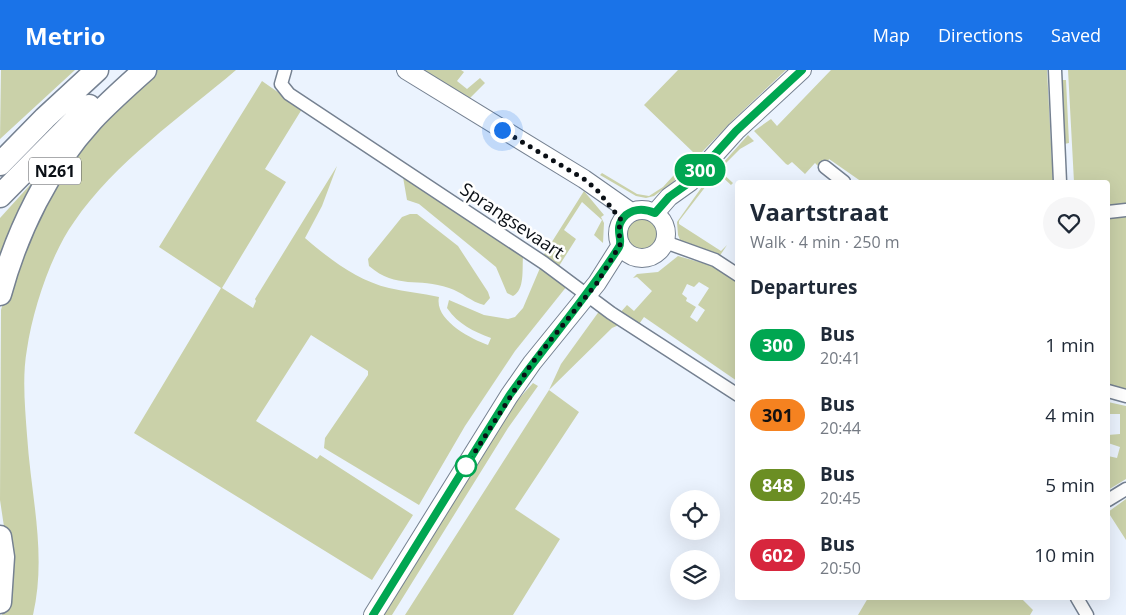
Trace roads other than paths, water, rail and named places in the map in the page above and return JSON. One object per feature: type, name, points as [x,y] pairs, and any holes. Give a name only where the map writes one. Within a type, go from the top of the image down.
[{"type":"highway","name":"N261","points":[[0,164],[45,118],[97,70]]},
{"type":"highway","name":"N261","points":[[0,196],[66,128],[128,70]]},
{"type":"highway","name":"N261","points":[[0,294],[22,230],[61,160],[91,121],[145,70]]},
{"type":"highway","name":"N261","points":[[0,145],[10,137],[45,118]]},
{"type":"highway","points":[[0,537],[3,557],[0,602]]},
{"type":"street","name":"Sprangsevaart","points":[[285,70],[281,84],[289,94],[544,262],[591,289],[735,393]]},
{"type":"street","points":[[406,70],[584,179],[597,190],[618,201],[626,217]]},
{"type":"street","points":[[659,217],[669,197],[690,182],[736,131],[802,70]]},
{"type":"street","points":[[1055,70],[1060,180]]},
{"type":"street","points":[[825,167],[841,180]]},
{"type":"street","points":[[643,210],[659,217],[666,231],[665,242],[662,248],[651,256],[637,258],[625,250],[619,228],[626,217],[643,210]]},
{"type":"street","points":[[1110,212],[1126,210]]},
{"type":"street","points":[[665,242],[715,260],[735,273]]},
{"type":"street","points":[[373,615],[509,396],[532,363],[625,250]]},
{"type":"street","points":[[1110,392],[1126,396]]},
{"type":"street","points":[[1110,499],[1126,489]]},
{"type":"street","points":[[1078,600],[1087,615]]}]
